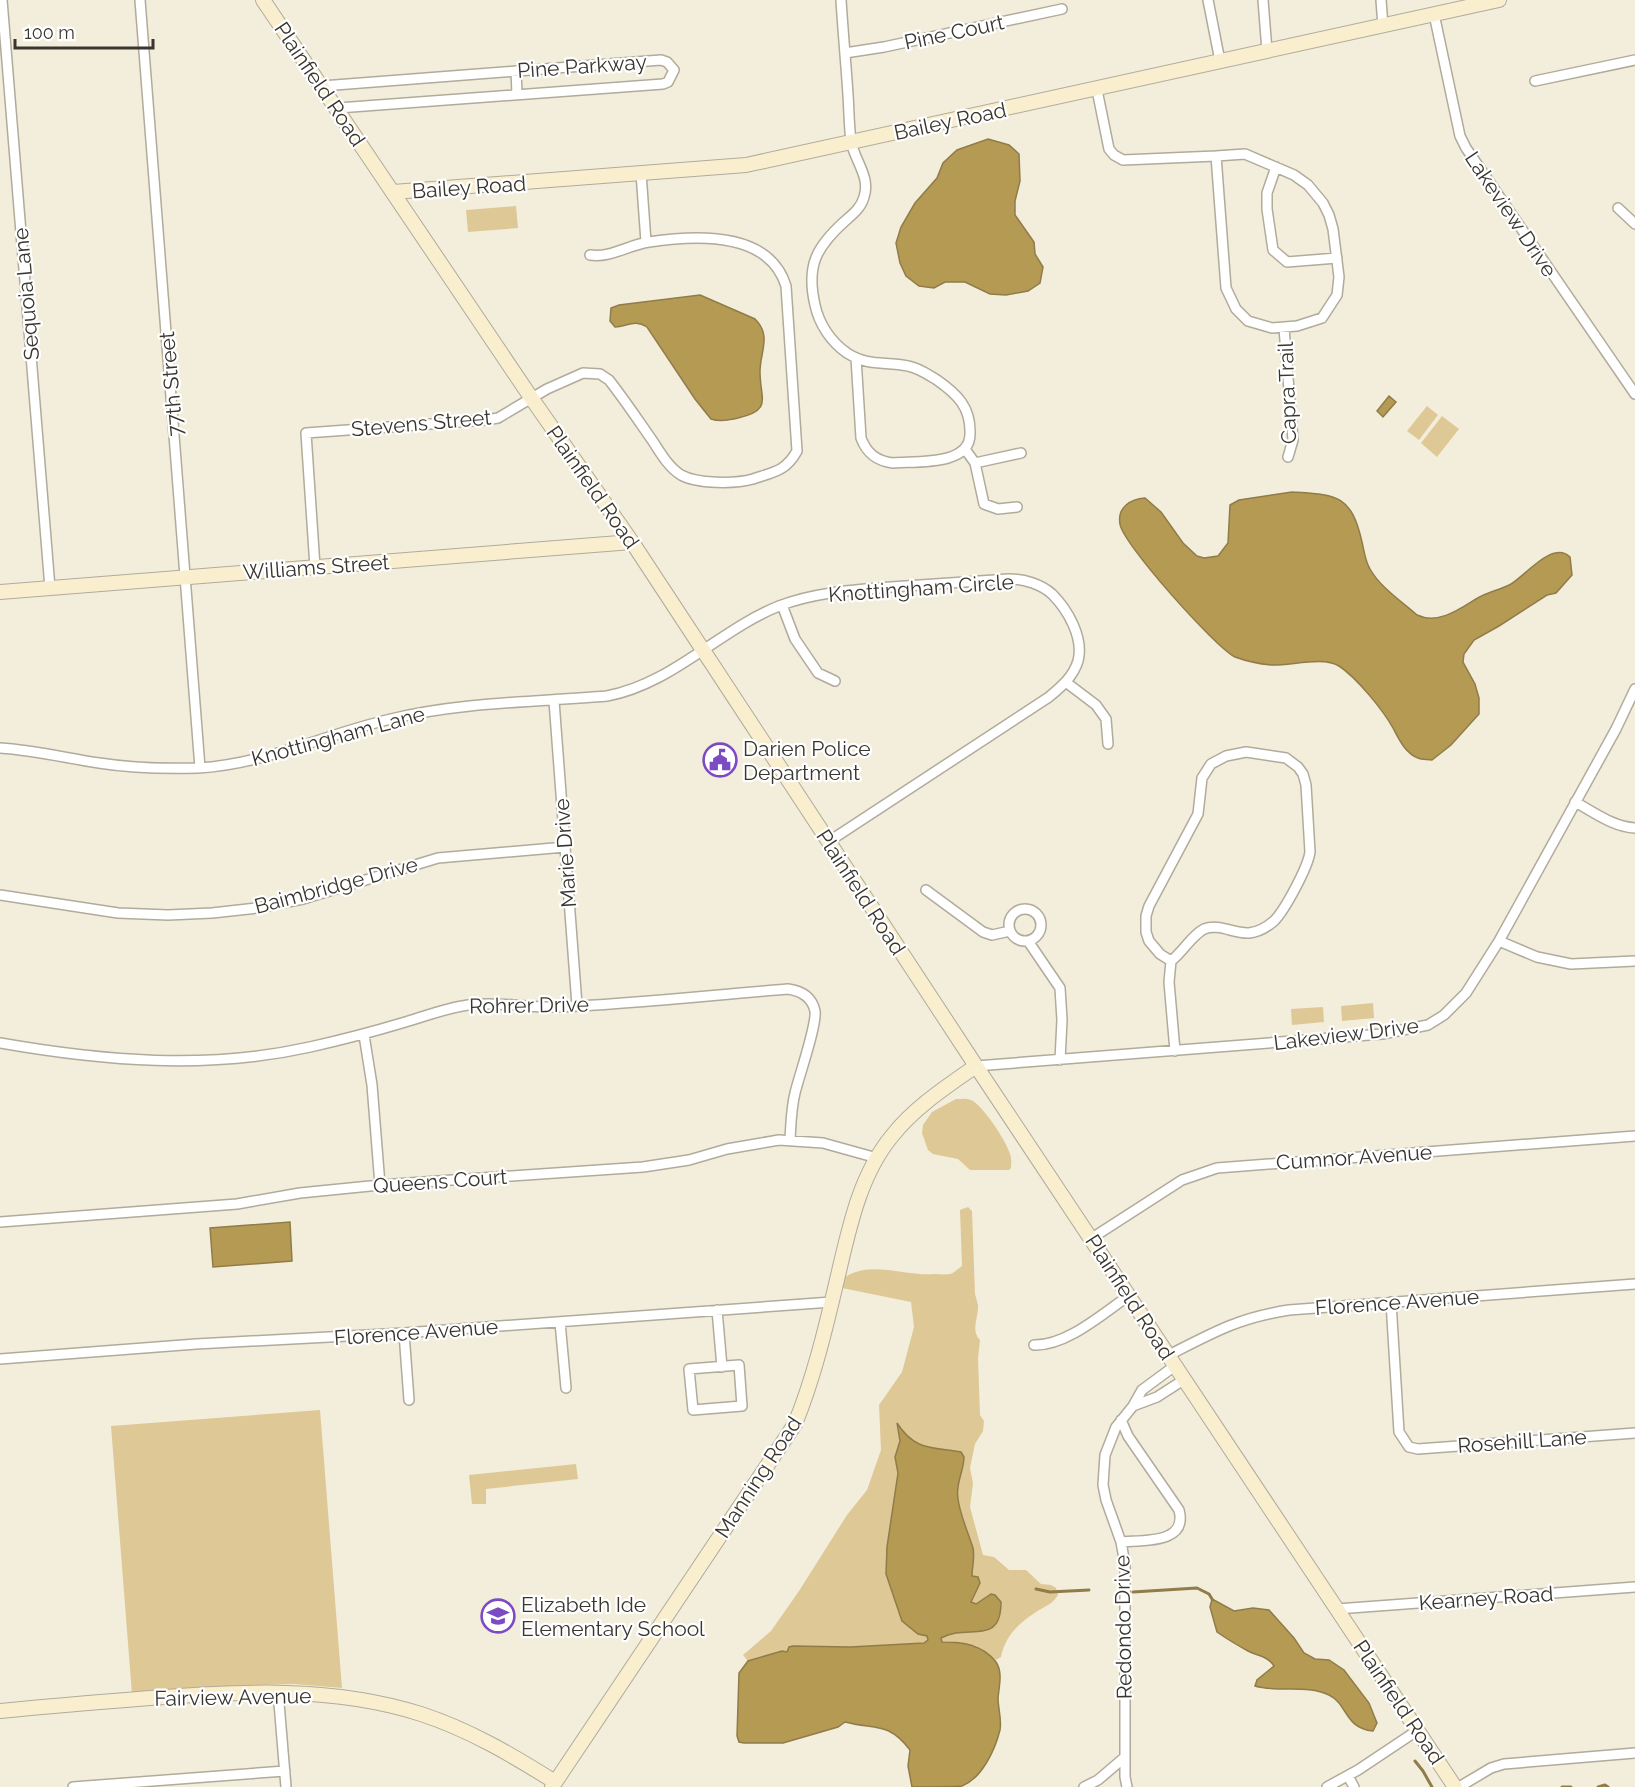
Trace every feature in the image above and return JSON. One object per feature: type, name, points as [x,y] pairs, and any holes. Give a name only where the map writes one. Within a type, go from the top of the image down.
[{"type":"street","name":"Sequoia Lane","points":[[2,0],[50,588]]},
{"type":"street","name":"77th Street","points":[[140,0],[200,768]]},
{"type":"street","name":"Plainfield Road","points":[[263,0],[338,108],[532,399],[632,542],[976,1066],[1457,1787]]},
{"type":"street","points":[[841,0],[851,143],[866,182],[864,200],[820,247],[812,275],[815,306],[822,325],[834,342],[856,358],[873,363],[915,367],[951,389],[961,399],[969,415],[970,437],[965,449],[952,458],[885,462],[873,457],[861,438],[856,358]]},
{"type":"street","points":[[1208,0],[1220,61]]},
{"type":"street","points":[[1263,0],[1268,51]]},
{"type":"street","points":[[1381,0],[1383,26]]},
{"type":"street","name":"Bailey Road","points":[[393,192],[746,165],[1499,0]]},
{"type":"street","name":"Pine Court","points":[[845,52],[884,47],[1062,9]]},
{"type":"street","name":"Lakeview Drive","points":[[1434,14],[1460,136],[1466,148],[1635,394]]},
{"type":"street","name":"Pine Parkway","points":[[322,86],[661,60],[667,62],[674,70],[668,82],[663,84],[338,108]]},
{"type":"street","points":[[1535,81],[1635,60]]},
{"type":"street","points":[[516,71],[517,94]]},
{"type":"street","points":[[1096,90],[1109,148],[1114,155],[1123,160],[1245,154],[1294,175],[1308,185],[1323,203],[1329,215],[1337,258],[1339,289],[1334,302],[1322,318],[1284,328],[1272,328],[1248,321],[1236,309],[1228,294],[1216,156]]},
{"type":"street","points":[[1276,167],[1267,193],[1267,209],[1274,250],[1287,262],[1337,258]]},
{"type":"street","points":[[641,173],[646,242]]},
{"type":"street","points":[[1618,208],[1635,224]]},
{"type":"street","name":"Stevens Street","points":[[315,567],[306,433],[498,418],[547,389],[583,373],[604,375],[616,388],[672,468],[681,475],[691,479],[731,483],[782,470],[791,462],[797,451],[786,286],[782,271],[770,258],[755,249],[733,241],[717,239],[646,242],[622,251],[600,256],[590,255]]},
{"type":"street","name":"Capra Trail","points":[[1284,328],[1293,440],[1288,457]]},
{"type":"street","points":[[965,449],[975,463],[984,504],[998,509],[1017,507]]},
{"type":"street","points":[[975,463],[1021,453]]},
{"type":"street","name":"Williams Street","points":[[0,592],[632,542]]},
{"type":"street","name":"Knottingham Circle","points":[[702,650],[739,625],[782,605],[813,596],[845,591],[1009,579],[1026,581],[1052,594],[1077,632],[1079,656],[1067,683],[1050,697],[828,842]]},
{"type":"street","points":[[782,605],[795,639],[818,673],[835,681]]},
{"type":"street","name":"Knottingham Lane","points":[[0,748],[123,766],[200,768],[278,754],[370,724],[411,714],[607,696],[629,691],[652,682],[702,650]]},
{"type":"street","points":[[1067,683],[1096,705],[1106,718],[1108,744]]},
{"type":"street","name":"Lakeview Drive","points":[[976,1066],[1382,1034],[1428,1025],[1444,1015],[1466,993],[1499,941],[1616,729],[1635,689]]},
{"type":"street","name":"Marie Drive","points":[[554,701],[577,1005]]},
{"type":"street","points":[[1172,962],[1149,941],[1146,932],[1146,916],[1149,906],[1198,814],[1200,788],[1205,770],[1219,759],[1246,752],[1286,758],[1303,774],[1309,859],[1276,919],[1265,928],[1247,933],[1207,928],[1195,936],[1172,962],[1169,982],[1175,1051]]},
{"type":"street","points":[[1575,802],[1612,822],[1635,828]]},
{"type":"street","name":"Baimbridge Drive","points":[[0,895],[118,913],[168,915],[212,913],[257,908],[303,899],[438,858],[565,847]]},
{"type":"street","points":[[926,890],[983,932],[992,934],[1010,931]]},
{"type":"street","points":[[1024,909],[1034,912],[1040,920],[1040,930],[1028,941],[1017,939],[1010,931],[1009,921],[1015,912],[1024,909]]},
{"type":"street","points":[[1028,941],[1060,988],[1062,1020],[1060,1060]]},
{"type":"street","points":[[1499,941],[1537,957],[1572,964],[1635,961]]},
{"type":"street","name":"Rohrer Drive","points":[[0,1044],[89,1058],[176,1062],[222,1060],[272,1054],[364,1035],[466,1005],[558,1007],[788,989],[802,993],[812,1002],[815,1017],[794,1096],[790,1140]]},
{"type":"street","points":[[364,1035],[372,1085],[380,1185]]},
{"type":"street","name":"Manning Road","points":[[553,1785],[789,1435],[803,1406],[853,1220],[877,1158],[891,1136],[916,1110],[976,1066]]},
{"type":"street","name":"Cumnor Avenue","points":[[1092,1238],[1182,1180],[1217,1168],[1635,1136]]},
{"type":"street","name":"Queens Court","points":[[0,1222],[237,1204],[300,1192],[380,1185],[643,1167],[689,1160],[727,1149],[790,1140],[838,1146],[877,1158]]},
{"type":"street","name":"Florence Avenue","points":[[1172,1360],[1228,1324],[1264,1313],[1635,1284]]},
{"type":"street","points":[[1034,1345],[1047,1346],[1064,1339],[1130,1296]]},
{"type":"street","name":"Florence Avenue","points":[[0,1359],[832,1302]]},
{"type":"street","name":"Rosehill Lane","points":[[1390,1302],[1399,1432],[1408,1447],[1418,1449],[1635,1433]]},
{"type":"street","points":[[717,1310],[722,1367]]},
{"type":"street","points":[[560,1322],[566,1389]]},
{"type":"street","points":[[404,1333],[409,1400]]},
{"type":"street","name":"Redondo Drive","points":[[1127,1787],[1125,1776],[1125,1564],[1121,1542],[1106,1500],[1103,1470],[1109,1440],[1121,1420],[1142,1390],[1172,1360]]},
{"type":"street","points":[[739,1365],[742,1406],[693,1410],[689,1369],[722,1367],[739,1365]]},
{"type":"street","points":[[1132,1406],[1157,1397],[1185,1379]]},
{"type":"street","points":[[1121,1420],[1128,1436],[1179,1510],[1180,1521],[1175,1533],[1167,1537],[1121,1542]]},
{"type":"street","name":"Kearney Road","points":[[1337,1609],[1635,1587]]},
{"type":"street","points":[[278,1691],[286,1787]]},
{"type":"street","name":"Fairview Avenue","points":[[0,1711],[218,1693],[278,1691],[330,1695],[368,1701],[421,1714],[449,1724],[499,1748],[553,1785]]},
{"type":"street","points":[[1327,1787],[1348,1776],[1418,1730]]},
{"type":"street","points":[[1457,1787],[1491,1768],[1504,1764],[1635,1754]]},
{"type":"street","points":[[1084,1787],[1098,1779],[1125,1757]]},
{"type":"street","points":[[73,1787],[285,1771]]},
{"type":"street","points":[[1348,1776],[1354,1787]]},
{"type":"shaded area","points":[[988,139],[1009,145],[1019,154],[1020,181],[1015,201],[1015,215],[1034,242],[1035,254],[1043,267],[1040,283],[1028,291],[1006,295],[990,294],[965,282],[945,282],[934,288],[919,286],[906,276],[900,263],[896,243],[901,227],[915,203],[937,178],[943,163],[957,150]]},
{"type":"shaded area","points":[[516,206],[518,228],[468,232],[466,210]]},
{"type":"shaded area","points":[[700,295],[755,319],[763,332],[764,344],[760,364],[762,402],[756,411],[749,415],[724,420],[711,419],[647,327],[635,323],[615,327],[610,321],[611,308],[619,305]]},
{"type":"shaded area","points":[[1389,396],[1396,402],[1383,417],[1377,411]]},
{"type":"shaded area","points":[[1427,406],[1438,415],[1419,440],[1407,431]]},
{"type":"shaded area","points":[[1442,416],[1459,429],[1437,457],[1421,443]]},
{"type":"shaded area","points":[[1292,492],[1331,496],[1347,506],[1358,526],[1367,563],[1374,576],[1417,615],[1425,618],[1441,617],[1511,584],[1548,556],[1563,553],[1570,557],[1572,575],[1556,593],[1547,595],[1474,640],[1464,654],[1463,662],[1475,684],[1479,698],[1479,714],[1451,745],[1432,760],[1420,759],[1409,753],[1376,703],[1339,666],[1324,662],[1262,664],[1235,657],[1224,649],[1190,616],[1152,572],[1125,535],[1120,524],[1121,513],[1126,505],[1145,498],[1161,512],[1183,543],[1197,556],[1204,558],[1218,556],[1228,543],[1230,505],[1239,500]]},
{"type":"shaded area","points":[[1373,1003],[1374,1018],[1342,1021],[1341,1006]]},
{"type":"shaded area","points":[[1323,1007],[1324,1022],[1292,1025],[1291,1009]]},
{"type":"shaded area","points":[[956,1099],[971,1100],[987,1116],[1008,1148],[1011,1159],[1009,1170],[970,1170],[958,1159],[933,1154],[928,1150],[922,1133],[923,1125],[932,1112]]},
{"type":"shaded area","points":[[968,1207],[972,1211],[975,1294],[978,1305],[975,1328],[980,1340],[978,1359],[980,1415],[984,1421],[983,1431],[975,1444],[970,1468],[973,1483],[970,1507],[983,1555],[994,1557],[1009,1570],[1026,1570],[1041,1584],[1056,1588],[1058,1595],[1051,1603],[1030,1616],[1009,1636],[1001,1657],[996,1660],[977,1646],[950,1641],[850,1647],[793,1646],[787,1652],[782,1651],[748,1661],[743,1655],[771,1631],[847,1515],[867,1490],[881,1450],[879,1405],[902,1372],[914,1327],[911,1302],[842,1288],[845,1277],[855,1272],[878,1269],[924,1274],[953,1273],[962,1266],[960,1210]]},
{"type":"shaded area","points":[[290,1222],[292,1261],[213,1267],[210,1228]]},
{"type":"shaded area","points":[[320,1410],[342,1688],[294,1684],[249,1685],[132,1694],[111,1426]]},
{"type":"shaded area","points":[[897,1423],[911,1439],[918,1443],[933,1448],[961,1452],[964,1457],[958,1499],[973,1548],[972,1576],[978,1577],[980,1583],[971,1602],[976,1604],[991,1594],[1001,1602],[1000,1616],[989,1629],[951,1634],[941,1638],[942,1642],[964,1644],[984,1651],[996,1662],[999,1670],[1000,1726],[998,1738],[976,1777],[962,1786],[912,1787],[908,1766],[910,1750],[895,1735],[880,1728],[845,1722],[838,1727],[783,1743],[744,1743],[739,1742],[737,1736],[739,1673],[748,1661],[782,1651],[787,1652],[789,1647],[793,1646],[850,1647],[924,1643],[928,1640],[927,1636],[918,1634],[902,1621],[886,1574],[887,1547],[898,1473],[895,1457],[900,1441]]},
{"type":"shaded area","points":[[576,1464],[578,1479],[486,1489],[486,1504],[472,1504],[469,1475]]},
{"type":"shaded area","points":[[1212,1599],[1234,1611],[1253,1608],[1269,1610],[1304,1653],[1315,1659],[1329,1660],[1344,1670],[1369,1703],[1377,1723],[1373,1731],[1364,1729],[1351,1721],[1340,1704],[1329,1695],[1311,1690],[1255,1686],[1257,1680],[1274,1666],[1266,1658],[1248,1651],[1217,1632],[1210,1607]]},
{"type":"waterway","points":[[1133,1592],[1197,1588],[1209,1594],[1212,1599]]},
{"type":"waterway","points":[[1036,1589],[1050,1592],[1089,1590]]},
{"type":"waterway","points":[[1415,1761],[1432,1787]]},
{"type":"waterway","points":[[1598,1787],[1605,1785],[1608,1787]]},
{"type":"waterway","points":[[1562,1787],[1571,1787]]},
{"type":"place","name":"Darien Police Department","points":[[720,760]]},
{"type":"place","name":"Elizabeth Ide Elementary School","points":[[498,1616]]}]
